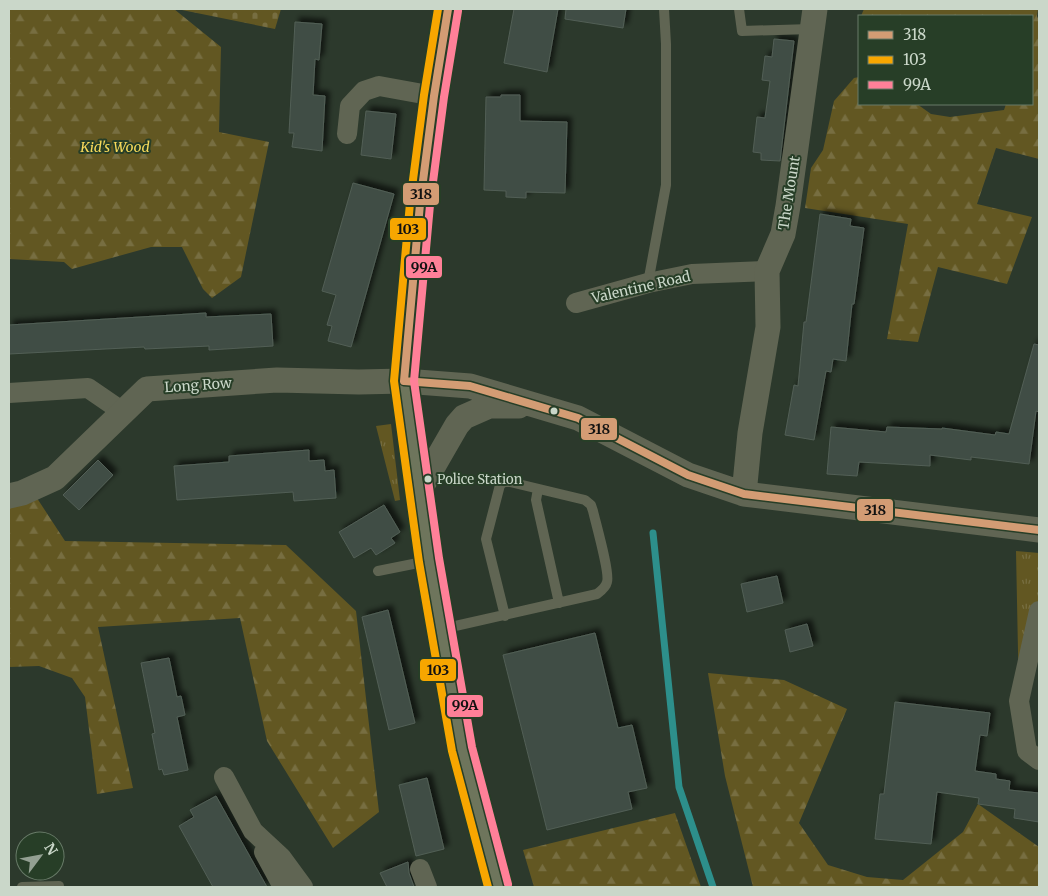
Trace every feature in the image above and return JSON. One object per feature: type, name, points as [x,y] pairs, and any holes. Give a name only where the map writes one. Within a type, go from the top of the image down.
[{"type":"main road","points":[[448,9],[420,204],[404,381],[429,560],[462,749],[498,887]]},
{"type":"street","name":"The Mount","points":[[744,494],[750,433],[768,327],[767,271],[783,234],[813,19]]},
{"type":"street","points":[[347,134],[350,106],[364,91],[379,86],[434,96]]},
{"type":"street","name":"Valentine Road","points":[[576,303],[648,283],[692,274],[767,271]]},
{"type":"street","name":"Long Row","points":[[9,496],[22,493],[55,478],[147,389],[277,380],[404,381]]},
{"type":"street","points":[[404,381],[470,386],[578,418],[688,474],[744,494],[1039,530]]},
{"type":"street","points":[[9,393],[88,388],[123,412]]},
{"type":"street","points":[[419,491],[457,425],[464,418],[489,406],[539,406]]},
{"type":"street","points":[[1039,611],[1019,701],[1027,751],[1039,760]]},
{"type":"street","points":[[224,777],[284,887]]},
{"type":"street","points":[[253,831],[281,857],[303,887]]},
{"type":"street","points":[[420,869],[427,887]]},
{"type":"lane","points":[[648,283],[666,185],[666,44],[664,9]]},
{"type":"lane","points":[[739,9],[742,31],[813,19]]},
{"type":"lane","points":[[441,630],[505,616],[597,594],[604,589],[608,581],[607,571],[594,511],[585,500],[510,482],[504,482],[500,485],[486,539],[505,616]]},
{"type":"lane","points":[[538,489],[536,500],[559,603]]},
{"type":"lane","points":[[378,571],[429,560]]},
{"type":"lane","points":[[22,887],[59,886]]},
{"type":"green space","name":"Kid's Wood","points":[[9,9],[174,9],[221,47],[219,132],[269,142],[241,277],[212,298],[203,289],[182,247],[151,247],[72,269],[64,262],[9,259]]},
{"type":"green space","points":[[177,9],[281,9],[275,29]]},
{"type":"green space","points":[[864,9],[1038,9],[1039,159],[996,148],[977,204],[1032,217],[1007,284],[938,267],[918,342],[887,339],[908,224],[805,208],[811,168],[823,150],[834,101],[854,78],[858,77],[858,105],[918,105],[931,114],[950,117],[1004,110],[1006,105],[1033,105],[1033,15],[861,15]]},
{"type":"green space","points":[[391,424],[400,500],[395,501],[376,426]]},
{"type":"green space","points":[[31,489],[65,541],[286,545],[356,611],[379,812],[333,848],[267,741],[240,618],[98,627],[133,788],[97,794],[85,697],[72,678],[39,666],[9,667],[9,494]]},
{"type":"green space","points":[[1016,551],[1039,553],[1039,611],[1019,701]]},
{"type":"green space","points":[[708,673],[784,680],[847,709],[799,823],[828,865],[867,877],[903,880],[963,832],[978,804],[1039,847],[1039,887],[753,887],[725,776]]},
{"type":"green space","points":[[675,813],[701,887],[534,887],[523,850]]},
{"type":"building","points":[[514,9],[558,9],[547,72],[504,63]]},
{"type":"building","points":[[566,9],[626,9],[623,28],[565,19]]},
{"type":"building","points":[[295,22],[322,24],[319,60],[315,59],[313,95],[325,96],[322,151],[292,147],[294,133],[289,133]]},
{"type":"building","points":[[774,39],[794,41],[780,161],[761,160],[761,153],[753,152],[757,117],[765,118],[770,81],[762,80],[765,56],[772,57]]},
{"type":"building","points":[[501,95],[520,95],[520,121],[567,122],[565,193],[526,192],[526,198],[506,197],[506,191],[484,190],[486,97],[501,97]]},
{"type":"building","points":[[366,111],[396,114],[391,159],[361,155]]},
{"type":"building","points":[[353,183],[394,194],[351,347],[328,341],[332,326],[327,325],[336,295],[322,291]]},
{"type":"building","points":[[820,214],[851,219],[850,226],[864,228],[854,304],[852,304],[846,361],[833,359],[831,372],[826,371],[814,440],[785,435],[794,385],[798,386],[804,322],[806,322]]},
{"type":"building","points":[[206,313],[206,317],[271,314],[273,346],[209,350],[209,346],[145,349],[144,347],[9,354],[9,325]]},
{"type":"building","points":[[1034,344],[1039,345],[1039,412],[1036,411],[1029,464],[971,457],[971,460],[930,455],[930,466],[859,462],[857,476],[827,474],[831,427],[886,432],[887,427],[942,428],[995,435],[996,432],[1009,434]]},
{"type":"building","points":[[309,450],[309,461],[324,460],[325,471],[334,470],[336,498],[294,501],[293,492],[177,500],[174,466],[229,462],[229,456]]},
{"type":"building","points":[[98,460],[113,475],[79,510],[63,495]]},
{"type":"building","points":[[384,505],[400,532],[391,538],[395,543],[376,555],[371,548],[354,558],[339,532]]},
{"type":"building","points":[[777,576],[783,603],[747,612],[741,584]]},
{"type":"building","points":[[388,610],[415,723],[389,730],[362,617]]},
{"type":"building","points":[[807,624],[813,646],[790,652],[785,630]]},
{"type":"building","points":[[595,633],[618,728],[632,725],[647,788],[628,792],[632,809],[547,830],[503,655]]},
{"type":"building","points":[[169,658],[177,697],[181,696],[185,715],[177,717],[188,770],[164,775],[162,769],[159,770],[152,734],[155,733],[141,663]]},
{"type":"building","points":[[895,702],[990,713],[987,736],[980,735],[975,771],[996,774],[996,779],[1010,781],[1009,790],[1039,793],[1039,822],[1014,818],[1015,809],[978,804],[979,798],[937,792],[931,844],[875,839],[880,794],[884,794]]},
{"type":"building","points":[[427,778],[444,849],[416,856],[399,785]]},
{"type":"building","points":[[216,796],[267,887],[213,887],[179,826],[194,817],[190,810]]},
{"type":"building","points":[[408,862],[409,873],[414,887],[387,887],[380,873]]},
{"type":"waterway","points":[[653,533],[679,787],[713,887]]},
{"type":"transit line","name":"103","points":[[438,9],[424,95],[410,203],[394,381],[419,562],[452,751],[488,887]]},
{"type":"transit line","name":"318","points":[[404,381],[420,204],[448,9]]},
{"type":"transit line","name":"99A","points":[[458,11],[444,97],[430,205],[414,381],[439,558],[472,747],[508,884]]},
{"type":"transit line","name":"318","points":[[404,381],[470,386],[578,418],[688,475],[744,494],[1039,530]]},
{"type":"place","name":"Police Station","points":[[428,479]]}]
